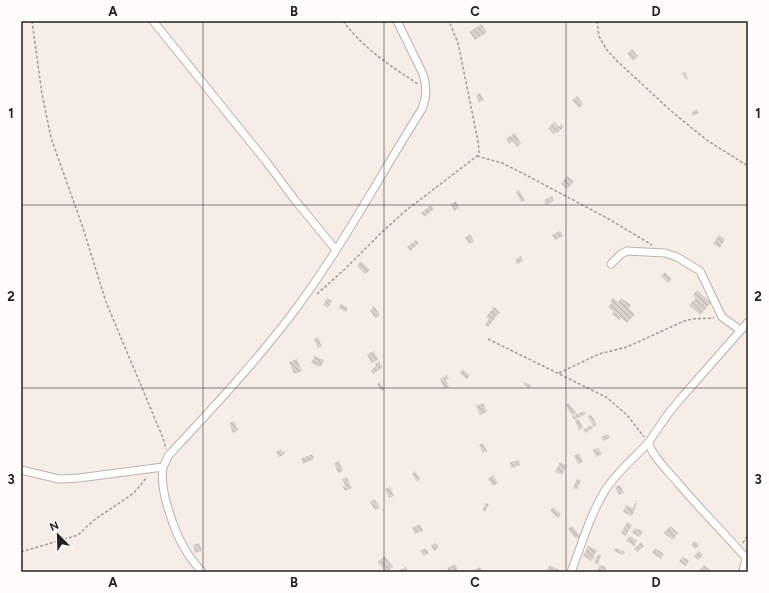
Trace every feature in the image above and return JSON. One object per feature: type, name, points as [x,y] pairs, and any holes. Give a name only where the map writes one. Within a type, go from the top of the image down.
[{"type":"street","points":[[153,21],[336,250]]},
{"type":"street","points":[[202,572],[185,550],[176,532],[166,499],[163,480],[164,467],[168,456],[231,387],[292,314],[336,250],[422,109],[426,89],[423,74],[397,21]]},
{"type":"street","points":[[611,264],[621,254],[627,251],[665,253],[672,255],[701,273],[722,317],[740,330]]},
{"type":"street","points":[[570,572],[597,505],[606,488],[616,475],[648,443],[668,414],[748,322]]},
{"type":"street","points":[[648,443],[655,456],[702,511],[747,557],[743,572]]},
{"type":"street","points":[[21,470],[59,479],[164,467]]},
{"type":"path","points":[[32,21],[41,87],[51,138],[82,225],[106,302],[163,438],[168,456]]},
{"type":"path","points":[[343,21],[371,52],[426,89]]},
{"type":"path","points":[[316,294],[346,269],[373,240],[404,212],[477,156],[479,152],[458,43],[449,21]]},
{"type":"path","points":[[597,21],[599,36],[606,49],[616,60],[670,110],[708,141],[748,166]]},
{"type":"path","points":[[477,156],[502,162],[607,218],[652,245]]},
{"type":"path","points":[[558,373],[599,354],[626,347],[684,321],[722,317]]},
{"type":"path","points":[[488,339],[606,397],[628,415],[648,443]]},
{"type":"path","points":[[21,552],[78,535],[94,520],[134,493],[153,469]]},
{"type":"path","points":[[739,550],[748,536]]},
{"type":"building","points":[[481,24],[487,32],[475,40],[469,32]]},
{"type":"building","points":[[632,49],[638,56],[633,61],[627,54]]},
{"type":"building","points":[[685,72],[688,79],[686,80],[682,73]]},
{"type":"building","points":[[480,93],[484,100],[479,102],[476,96]]},
{"type":"building","points":[[577,96],[583,104],[579,108],[572,100]]},
{"type":"building","points":[[697,109],[699,113],[693,116],[691,113]]},
{"type":"building","points":[[554,122],[559,127],[561,124],[564,127],[554,134],[548,128]]},
{"type":"building","points":[[515,133],[521,144],[517,147],[513,141],[509,144],[506,139]]},
{"type":"building","points":[[567,176],[574,181],[568,189],[561,184]]},
{"type":"building","points":[[519,190],[525,201],[521,202],[516,191]]},
{"type":"building","points":[[552,196],[554,201],[546,205],[544,200]]},
{"type":"building","points":[[456,201],[459,208],[454,211],[451,204]]},
{"type":"building","points":[[431,205],[434,209],[424,217],[421,213]]},
{"type":"building","points":[[560,231],[563,236],[555,240],[552,235]]},
{"type":"building","points":[[470,234],[474,242],[469,244],[465,237]]},
{"type":"building","points":[[719,235],[725,239],[720,248],[713,244]]},
{"type":"building","points":[[416,240],[419,243],[410,251],[407,247]]},
{"type":"building","points":[[521,256],[523,261],[517,264],[515,260]]},
{"type":"building","points":[[361,261],[370,270],[365,274],[357,266]]},
{"type":"building","points":[[665,272],[672,279],[668,283],[661,276]]},
{"type":"building","points":[[697,290],[711,303],[700,315],[689,305],[696,298],[693,295]]},
{"type":"building","points":[[327,298],[332,301],[328,308],[323,305]]},
{"type":"building","points":[[613,298],[618,302],[621,298],[631,305],[628,308],[635,314],[627,323],[621,318],[620,320],[612,314],[614,312],[608,307],[612,303],[610,302]]},
{"type":"building","points":[[341,304],[348,308],[346,312],[338,308]]},
{"type":"building","points":[[374,306],[380,315],[375,318],[370,310]]},
{"type":"building","points":[[494,307],[500,312],[488,327],[485,324],[489,320],[486,317]]},
{"type":"building","points":[[318,337],[322,347],[318,348],[314,339]]},
{"type":"building","points":[[374,351],[378,360],[371,363],[367,354]]},
{"type":"building","points":[[315,356],[324,360],[321,367],[311,363]]},
{"type":"building","points":[[297,359],[302,371],[294,374],[289,362]]},
{"type":"building","points":[[379,361],[383,367],[373,374],[371,370]]},
{"type":"building","points":[[463,369],[470,376],[466,379],[460,373]]},
{"type":"building","points":[[447,375],[449,379],[446,380],[449,387],[444,389],[440,379]]},
{"type":"building","points":[[380,382],[384,390],[381,391],[377,384]]},
{"type":"building","points":[[525,382],[531,386],[529,389],[523,384]]},
{"type":"building","points":[[483,403],[487,412],[480,415],[476,406]]},
{"type":"building","points":[[569,403],[576,413],[572,415],[565,405]]},
{"type":"building","points":[[584,411],[586,414],[574,420],[572,416]]},
{"type":"building","points":[[591,415],[597,425],[594,427],[588,416]]},
{"type":"building","points":[[579,419],[583,428],[579,430],[575,421]]},
{"type":"building","points":[[234,421],[238,430],[233,433],[229,423]]},
{"type":"building","points":[[591,425],[593,428],[585,433],[583,430]]},
{"type":"building","points":[[608,434],[610,438],[603,441],[601,437]]},
{"type":"building","points":[[483,443],[487,451],[483,453],[479,445]]},
{"type":"building","points":[[598,448],[602,454],[596,457],[593,450]]},
{"type":"building","points":[[281,449],[285,454],[279,457],[276,452]]},
{"type":"building","points":[[579,453],[583,462],[578,464],[574,456]]},
{"type":"building","points":[[312,454],[314,459],[303,464],[301,459]]},
{"type":"building","points":[[519,460],[520,465],[511,468],[510,462]]},
{"type":"building","points":[[339,461],[343,471],[338,473],[334,463]]},
{"type":"building","points":[[560,462],[567,466],[562,475],[555,472]]},
{"type":"building","points":[[415,471],[420,479],[417,482],[412,474]]},
{"type":"building","points":[[493,475],[498,483],[493,486],[488,479]]},
{"type":"building","points":[[347,477],[352,488],[345,491],[343,486],[345,485],[342,479]]},
{"type":"building","points":[[577,479],[581,481],[577,489],[573,488]]},
{"type":"building","points":[[620,485],[624,493],[619,495],[615,487]]},
{"type":"building","points":[[390,487],[394,496],[389,498],[385,489]]},
{"type":"building","points":[[374,499],[380,507],[375,510],[370,502]]},
{"type":"building","points":[[486,503],[489,504],[485,512],[482,510]]},
{"type":"building","points":[[635,503],[637,503],[632,516],[623,512],[626,505],[633,508]]},
{"type":"building","points":[[553,507],[561,514],[558,518],[550,511]]},
{"type":"building","points":[[627,522],[632,525],[626,536],[621,533]]},
{"type":"building","points":[[420,524],[423,531],[415,534],[412,528]]},
{"type":"building","points":[[572,526],[580,536],[576,539],[568,529]]},
{"type":"building","points":[[670,526],[678,533],[673,540],[664,533]]},
{"type":"building","points":[[634,528],[643,531],[640,537],[632,533]]},
{"type":"building","points":[[630,536],[637,541],[634,546],[626,541]]},
{"type":"building","points":[[695,541],[699,545],[695,549],[691,545]]},
{"type":"building","points":[[641,542],[644,546],[637,552],[634,549]]},
{"type":"building","points":[[199,543],[202,551],[195,553],[193,545]]},
{"type":"building","points":[[436,543],[439,548],[434,551],[431,545]]},
{"type":"building","points":[[588,546],[597,550],[592,561],[583,556]]},
{"type":"building","points":[[425,548],[429,553],[424,556],[420,551]]},
{"type":"building","points":[[616,548],[625,552],[623,555],[614,551]]},
{"type":"building","points":[[655,548],[664,554],[661,559],[652,553]]},
{"type":"building","points":[[699,551],[703,555],[698,560],[694,556]]},
{"type":"building","points":[[598,554],[601,555],[598,565],[594,563]]},
{"type":"building","points":[[385,556],[393,567],[386,572],[377,562]]},
{"type":"building","points":[[682,557],[689,560],[686,566],[679,562]]},
{"type":"building","points":[[455,564],[458,570],[450,572],[447,568]]},
{"type":"building","points":[[550,565],[561,571],[546,572]]},
{"type":"building","points":[[599,565],[606,567],[605,572],[598,572]]},
{"type":"building","points":[[704,565],[712,572],[698,572]]},
{"type":"building","points":[[406,567],[408,572],[396,572]]},
{"type":"building","points":[[480,567],[482,571],[475,572],[474,570]]}]
